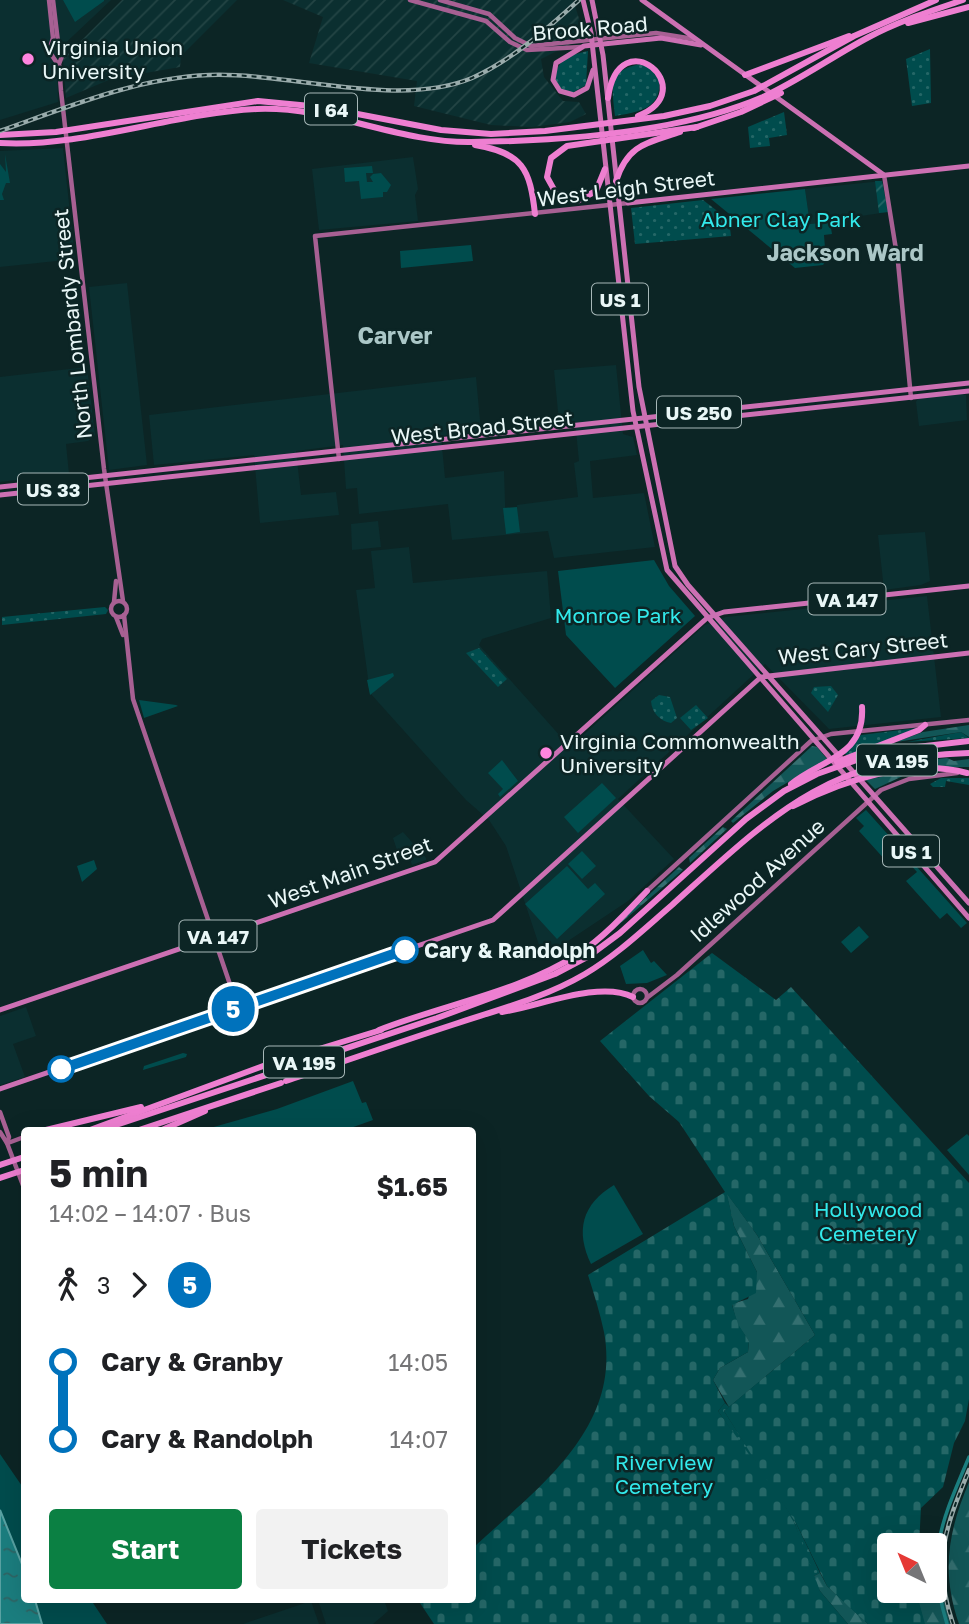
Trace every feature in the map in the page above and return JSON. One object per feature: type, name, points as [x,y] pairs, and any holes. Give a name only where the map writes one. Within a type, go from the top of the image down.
[{"type":"highway","name":"I 64","points":[[0,143],[24,144],[258,102],[321,107],[441,130],[479,133],[545,131],[684,113],[735,98],[789,74],[854,36],[936,0]]},
{"type":"highway","points":[[886,29],[962,0]]},
{"type":"highway","name":"I 64","points":[[0,135],[75,133],[274,109],[467,142],[547,140],[692,120],[750,102],[886,29],[969,7]]},
{"type":"highway","points":[[745,75],[823,43],[854,36]]},
{"type":"highway","points":[[608,98],[614,73],[626,63],[645,62],[658,72],[663,88],[659,103],[626,121]]},
{"type":"highway","points":[[617,181],[625,159],[634,150],[763,103],[811,71]]},
{"type":"highway","points":[[606,169],[596,191],[577,201],[557,195],[547,177],[551,158],[567,146],[696,127]]},
{"type":"highway","points":[[467,142],[502,150],[517,160],[531,183],[535,214]]},
{"type":"highway","points":[[784,791],[850,746],[862,727],[862,707]]},
{"type":"highway","points":[[817,774],[827,767],[919,730],[925,725]]},
{"type":"highway","name":"VA 195","points":[[110,1127],[507,993],[555,974],[604,945],[746,819],[784,791],[817,774],[882,751],[969,741]]},
{"type":"highway","name":"VA 195","points":[[148,1127],[555,990],[607,960],[753,831],[792,802],[846,774],[906,758],[969,753]]},
{"type":"highway","points":[[753,831],[799,803],[870,777],[922,769],[968,773]]},
{"type":"highway","points":[[98,1127],[277,1062],[522,982],[560,964],[600,937],[647,891]]},
{"type":"highway","points":[[379,1030],[507,993]]},
{"type":"highway","points":[[486,1014],[575,995],[624,993],[633,997]]},
{"type":"highway","points":[[58,1127],[187,1094]]},
{"type":"highway","points":[[169,1127],[220,1104]]},
{"type":"highway","points":[[0,1165],[21,1158]]},
{"type":"highway","points":[[0,1178],[21,1171]]},
{"type":"main road","points":[[51,0],[56,45]]},
{"type":"main road","name":"Brook Road","points":[[410,0],[485,21],[507,40],[527,50],[661,38],[700,43]]},
{"type":"main road","name":"Brook Road","points":[[440,0],[491,15],[515,38],[531,46],[656,33],[700,43]]},
{"type":"main road","name":"US 1","points":[[583,0],[594,58],[634,417],[667,570],[969,918]]},
{"type":"main road","name":"US 1","points":[[592,0],[603,55],[644,416],[672,559],[680,575],[969,903]]},
{"type":"main road","points":[[642,0],[884,175],[898,258],[911,398]]},
{"type":"main road","points":[[56,45],[64,49],[62,56],[53,57],[49,51],[56,45]]},
{"type":"main road","points":[[584,46],[556,63],[552,76],[557,89],[570,96],[583,92],[591,81],[594,58]]},
{"type":"main road","name":"North Lombardy Street","points":[[62,56],[59,67],[61,91],[117,576],[123,601]]},
{"type":"main road","name":"North Lombardy Street","points":[[53,57],[59,67]]},
{"type":"main road","name":"West Leigh Street","points":[[337,450],[315,236],[969,166]]},
{"type":"main road","name":"West Broad Street","points":[[0,487],[967,383]]},
{"type":"main road","name":"West Broad Street","points":[[0,495],[968,391]]},
{"type":"main road","points":[[337,450],[339,459]]},
{"type":"main road","name":"North Lombardy Street","points":[[114,602],[117,576]]},
{"type":"main road","name":"West Main Street","points":[[0,1010],[443,857],[707,618],[715,614],[969,586]]},
{"type":"main road","points":[[124,638],[111,610],[114,602],[123,601],[127,609],[124,615],[124,638],[133,699],[238,1008]]},
{"type":"main road","points":[[116,617],[124,615]]},
{"type":"main road","name":"West Cary Street","points":[[0,1088],[495,919],[761,677],[969,653]]},
{"type":"main road","points":[[647,891],[816,739],[846,732],[969,720]]},
{"type":"main road","name":"Idlewood Avenue","points":[[648,998],[874,796],[890,785],[908,779],[968,773]]},
{"type":"main road","points":[[643,989],[648,998],[640,1004],[633,997],[636,990],[643,989],[661,987]]},
{"type":"main road","points":[[0,1112],[9,1137],[7,1143]]},
{"type":"main road","points":[[0,1132],[7,1143],[21,1181]]},
{"type":"main road","points":[[7,1143],[21,1138]]},
{"type":"shaded area","name":"Virginia Union University","points":[[0,0],[111,0],[57,51],[58,102],[0,120]]},
{"type":"shaded area","points":[[122,0],[237,0],[181,56],[180,67],[111,79],[66,98],[63,59]]},
{"type":"shaded area","points":[[283,0],[573,0],[585,37],[541,59],[544,77],[563,101],[579,102],[586,114],[570,122],[532,127],[491,125],[414,106],[417,81],[309,63],[323,17]]},
{"type":"shaded area","points":[[63,148],[75,259],[0,267],[0,151]]},
{"type":"shaded area","points":[[413,157],[418,189],[415,195],[418,221],[319,230],[312,169]]},
{"type":"shaded area","points":[[882,181],[888,212],[854,217],[854,220],[810,224],[805,189]]},
{"type":"shaded area","points":[[127,283],[147,465],[109,470],[89,287]]},
{"type":"shaded area","points":[[616,365],[623,434],[633,437],[637,455],[590,461],[593,498],[644,493],[655,547],[554,558],[548,531],[452,540],[448,504],[359,514],[357,488],[346,489],[343,445],[296,451],[301,495],[336,492],[339,515],[260,523],[254,455],[154,465],[149,415],[476,377],[481,431],[441,436],[445,478],[504,471],[506,533],[519,532],[517,505],[578,497],[574,463],[579,461],[575,421],[559,422],[554,370]]},
{"type":"shaded area","points":[[87,367],[95,435],[88,441],[66,444],[69,474],[0,482],[0,377]]},
{"type":"shaded area","points":[[966,395],[967,420],[919,426],[916,402],[918,398]]},
{"type":"shaded area","points":[[378,521],[381,547],[352,550],[351,524]]},
{"type":"shaded area","points":[[925,532],[930,581],[921,585],[884,590],[878,535]]},
{"type":"shaded area","name":"Virginia Commonwealth University","points":[[409,547],[413,583],[547,571],[551,618],[482,639],[479,645],[570,747],[705,625],[726,617],[927,596],[941,717],[829,729],[765,664],[618,799],[674,859],[628,901],[547,955],[541,951],[506,846],[489,820],[466,800],[370,693],[356,590],[375,588],[371,551]]},
{"type":"shaded area","points":[[403,832],[426,860],[412,865],[406,848],[397,850],[393,838]]},
{"type":"shaded area","points":[[26,1007],[36,1036],[13,1044],[25,1077],[0,1085],[0,1016]]},
{"type":"shaded area","points":[[312,1603],[319,1624],[243,1624]]},
{"type":"shaded area","points":[[319,1603],[385,1603],[388,1611],[373,1624],[326,1624]]},
{"type":"green space","points":[[63,0],[104,0],[104,1],[75,22]]},
{"type":"green space","points":[[930,49],[931,103],[912,106],[906,59]]},
{"type":"green space","points":[[588,51],[586,85],[572,93],[562,90],[555,79],[559,66],[571,56]]},
{"type":"green space","points":[[641,64],[649,67],[659,80],[657,97],[647,107],[615,116],[613,88],[617,75]]},
{"type":"green space","points":[[784,112],[787,135],[769,138],[770,146],[750,148],[748,127]]},
{"type":"green space","points":[[5,154],[10,183],[6,183],[2,194],[4,200],[0,200],[0,164],[6,172]]},
{"type":"green space","points":[[372,166],[373,173],[366,173],[367,182],[373,182],[370,177],[373,174],[381,173],[391,185],[387,192],[383,192],[383,197],[361,199],[359,181],[345,182],[344,168]]},
{"type":"green space","points":[[875,181],[882,181],[888,212],[879,213]]},
{"type":"green space","name":"Abner Clay Park","points":[[805,189],[810,224],[830,222],[832,234],[824,235],[826,261],[823,265],[795,268],[711,199]]},
{"type":"green space","points":[[703,200],[729,220],[731,236],[635,244],[631,208]]},
{"type":"green space","points":[[471,245],[473,261],[401,268],[400,251]]},
{"type":"green space","points":[[517,507],[520,532],[506,534],[503,508]]},
{"type":"green space","name":"Monroe Park","points":[[654,560],[669,586],[695,616],[615,688],[566,635],[558,571]]},
{"type":"green space","points":[[105,607],[108,610],[106,614],[2,625],[2,617]]},
{"type":"green space","points":[[479,648],[507,679],[498,687],[466,653]]},
{"type":"green space","points":[[393,673],[394,676],[370,695],[367,680]]},
{"type":"green space","points":[[831,686],[838,695],[828,712],[811,693],[814,687]]},
{"type":"green space","points":[[659,695],[670,697],[677,718],[671,723],[660,718],[653,709],[651,701]]},
{"type":"green space","points":[[139,700],[176,705],[178,706],[144,718]]},
{"type":"green space","points":[[696,705],[708,718],[691,730],[680,718]]},
{"type":"green space","points":[[969,725],[969,737],[961,732],[896,742],[923,732]]},
{"type":"green space","points":[[917,728],[847,756],[845,753],[861,735]]},
{"type":"green space","points":[[961,732],[969,738],[907,742]]},
{"type":"green space","points":[[812,746],[817,747],[827,759],[773,791],[733,823],[731,821]]},
{"type":"green space","points":[[947,758],[954,761],[969,759],[969,767],[931,767],[928,760]]},
{"type":"green space","points":[[502,760],[518,781],[500,797],[498,794],[503,789],[488,773]]},
{"type":"green space","points":[[928,760],[931,767],[839,783],[886,767]]},
{"type":"green space","points":[[943,770],[903,776],[875,789],[866,780],[904,772]]},
{"type":"green space","points":[[941,778],[969,778],[969,785],[946,781],[945,787],[933,787],[930,784]]},
{"type":"green space","points":[[602,783],[616,798],[578,833],[564,817]]},
{"type":"green space","points":[[866,810],[967,923],[961,928],[947,913],[940,919],[906,881],[917,872],[898,851],[887,862],[859,831],[864,826],[856,818]]},
{"type":"green space","points":[[723,827],[727,829],[690,863],[689,858]]},
{"type":"green space","points":[[582,851],[596,866],[582,879],[568,864]]},
{"type":"green space","points":[[94,860],[97,869],[82,882],[77,866]]},
{"type":"green space","points":[[567,866],[588,889],[595,883],[605,894],[557,939],[525,904]]},
{"type":"green space","points":[[679,867],[683,870],[589,950]]},
{"type":"green space","points":[[859,926],[869,937],[851,953],[841,942]]},
{"type":"green space","points":[[643,950],[651,963],[654,961],[667,975],[647,983],[626,984],[620,966]]},
{"type":"green space","points":[[712,953],[776,1000],[791,987],[969,1183],[969,1399],[965,1421],[954,1443],[943,1487],[921,1508],[920,1533],[877,1533],[877,1603],[919,1603],[925,1624],[868,1624],[827,1586],[796,1523],[779,1498],[795,1524],[820,1591],[848,1624],[434,1624],[420,1603],[476,1603],[476,1545],[546,1480],[587,1428],[600,1399],[606,1367],[604,1332],[588,1275],[725,1192],[679,1122],[649,1096],[600,1041]],"holes":[[[727,1194],[757,1235],[815,1335],[724,1411],[768,1481],[718,1411],[725,1403],[713,1380],[720,1368],[748,1352],[749,1341],[738,1324],[732,1305],[756,1293],[757,1272],[734,1226]]]},
{"type":"green space","points":[[187,1054],[186,1057],[143,1070],[144,1066]]},
{"type":"green space","points":[[353,1081],[373,1120],[353,1127],[214,1127],[277,1109]]},
{"type":"green space","points":[[967,1134],[969,1136],[969,1175],[947,1150]]},
{"type":"green space","points":[[614,1185],[643,1234],[591,1264],[583,1240],[584,1219],[595,1201]]},
{"type":"green space","points":[[726,1192],[757,1235],[815,1335],[729,1407],[713,1380],[720,1368],[748,1352],[749,1341],[737,1324],[732,1304],[748,1299],[757,1272],[734,1226]]},
{"type":"green space","points":[[725,1403],[729,1407],[724,1411],[796,1523],[820,1573],[812,1577],[795,1524],[718,1411]]},
{"type":"green space","points":[[0,1454],[21,1485],[21,1603],[93,1603],[107,1624],[0,1624]]},
{"type":"green space","points":[[969,1482],[969,1624],[959,1624],[950,1587],[949,1552],[956,1518]]},
{"type":"green space","points":[[820,1573],[827,1586],[868,1624],[848,1624],[820,1591],[812,1577]]},
{"type":"green space","points":[[919,1603],[945,1603],[950,1624],[924,1624]]},
{"type":"water","points":[[0,1510],[21,1562],[21,1603],[36,1603],[42,1624],[0,1624]]},
{"type":"waterway","points":[[947,1624],[937,1577],[937,1557],[944,1520],[969,1457]]},
{"type":"railway","points":[[0,131],[103,95],[182,77],[241,76],[377,90],[443,87],[472,78],[501,63],[542,33],[579,0]]},
{"type":"railway","points":[[953,1624],[943,1582],[944,1546],[953,1510],[969,1470]]},
{"type":"bus line","name":"5","points":[[61,1069],[405,950]]},
{"type":"place","name":"Virginia Union University","points":[[28,59]]},
{"type":"place","name":"Virginia Commonwealth University","points":[[546,753]]},
{"type":"place","name":"Cary & Randolph","points":[[405,950]]},
{"type":"district","name":"Jackson Ward","points":[[845,252]]},
{"type":"district","name":"Carver","points":[[395,335]]},
{"type":"park label","name":"Hollywood Cemetery","points":[[868,1221]]},
{"type":"park label","name":"Riverview Cemetery","points":[[664,1474]]}]
